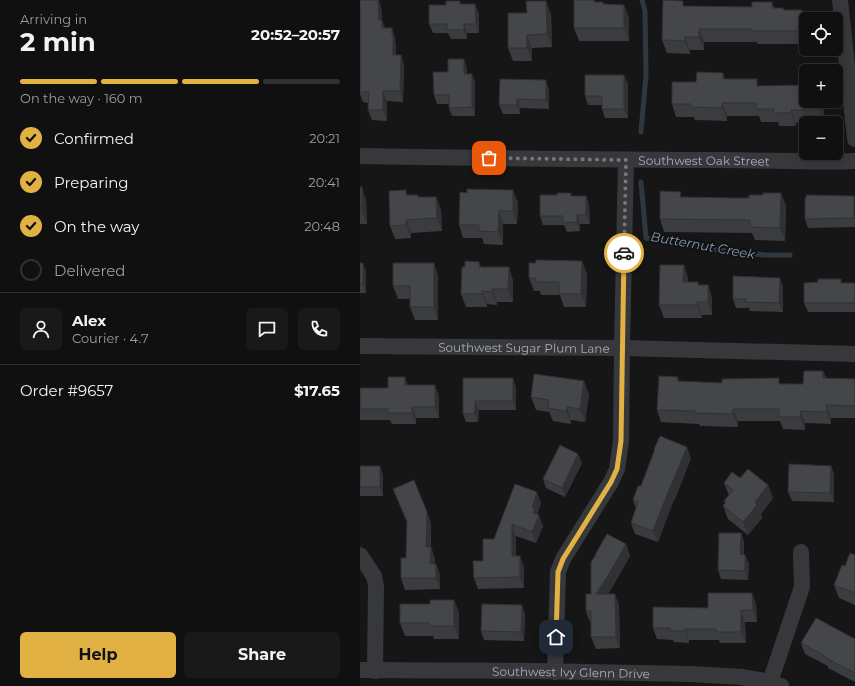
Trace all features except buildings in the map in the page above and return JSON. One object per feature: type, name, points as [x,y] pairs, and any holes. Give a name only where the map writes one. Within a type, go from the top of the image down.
[{"type":"street","points":[[840,0],[855,139]]},
{"type":"street","name":"Southwest Oak Street","points":[[360,156],[626,160],[855,161]]},
{"type":"street","points":[[555,672],[558,572],[563,559],[611,482],[617,469],[621,441],[626,160]]},
{"type":"street","name":"Southwest Sugar Plum Lane","points":[[360,346],[622,348],[855,354]]},
{"type":"street","points":[[776,684],[802,587],[801,552]]},
{"type":"street","points":[[360,555],[374,576],[376,586],[368,670]]},
{"type":"street","name":"Southwest Ivy Glenn Drive","points":[[368,670],[689,674],[742,677],[776,684]]},
{"type":"waterway","name":"Butternut Creek","points":[[641,132],[646,75],[645,11],[642,0]]},
{"type":"waterway","name":"Butternut Creek","points":[[641,182],[646,238],[711,249],[765,255],[790,255]]},
{"type":"way so far","points":[[489,158],[626,160],[624,253]]},
{"type":"route","points":[[556,637],[558,572],[563,559],[611,482],[617,469],[620,457],[624,253]]}]
